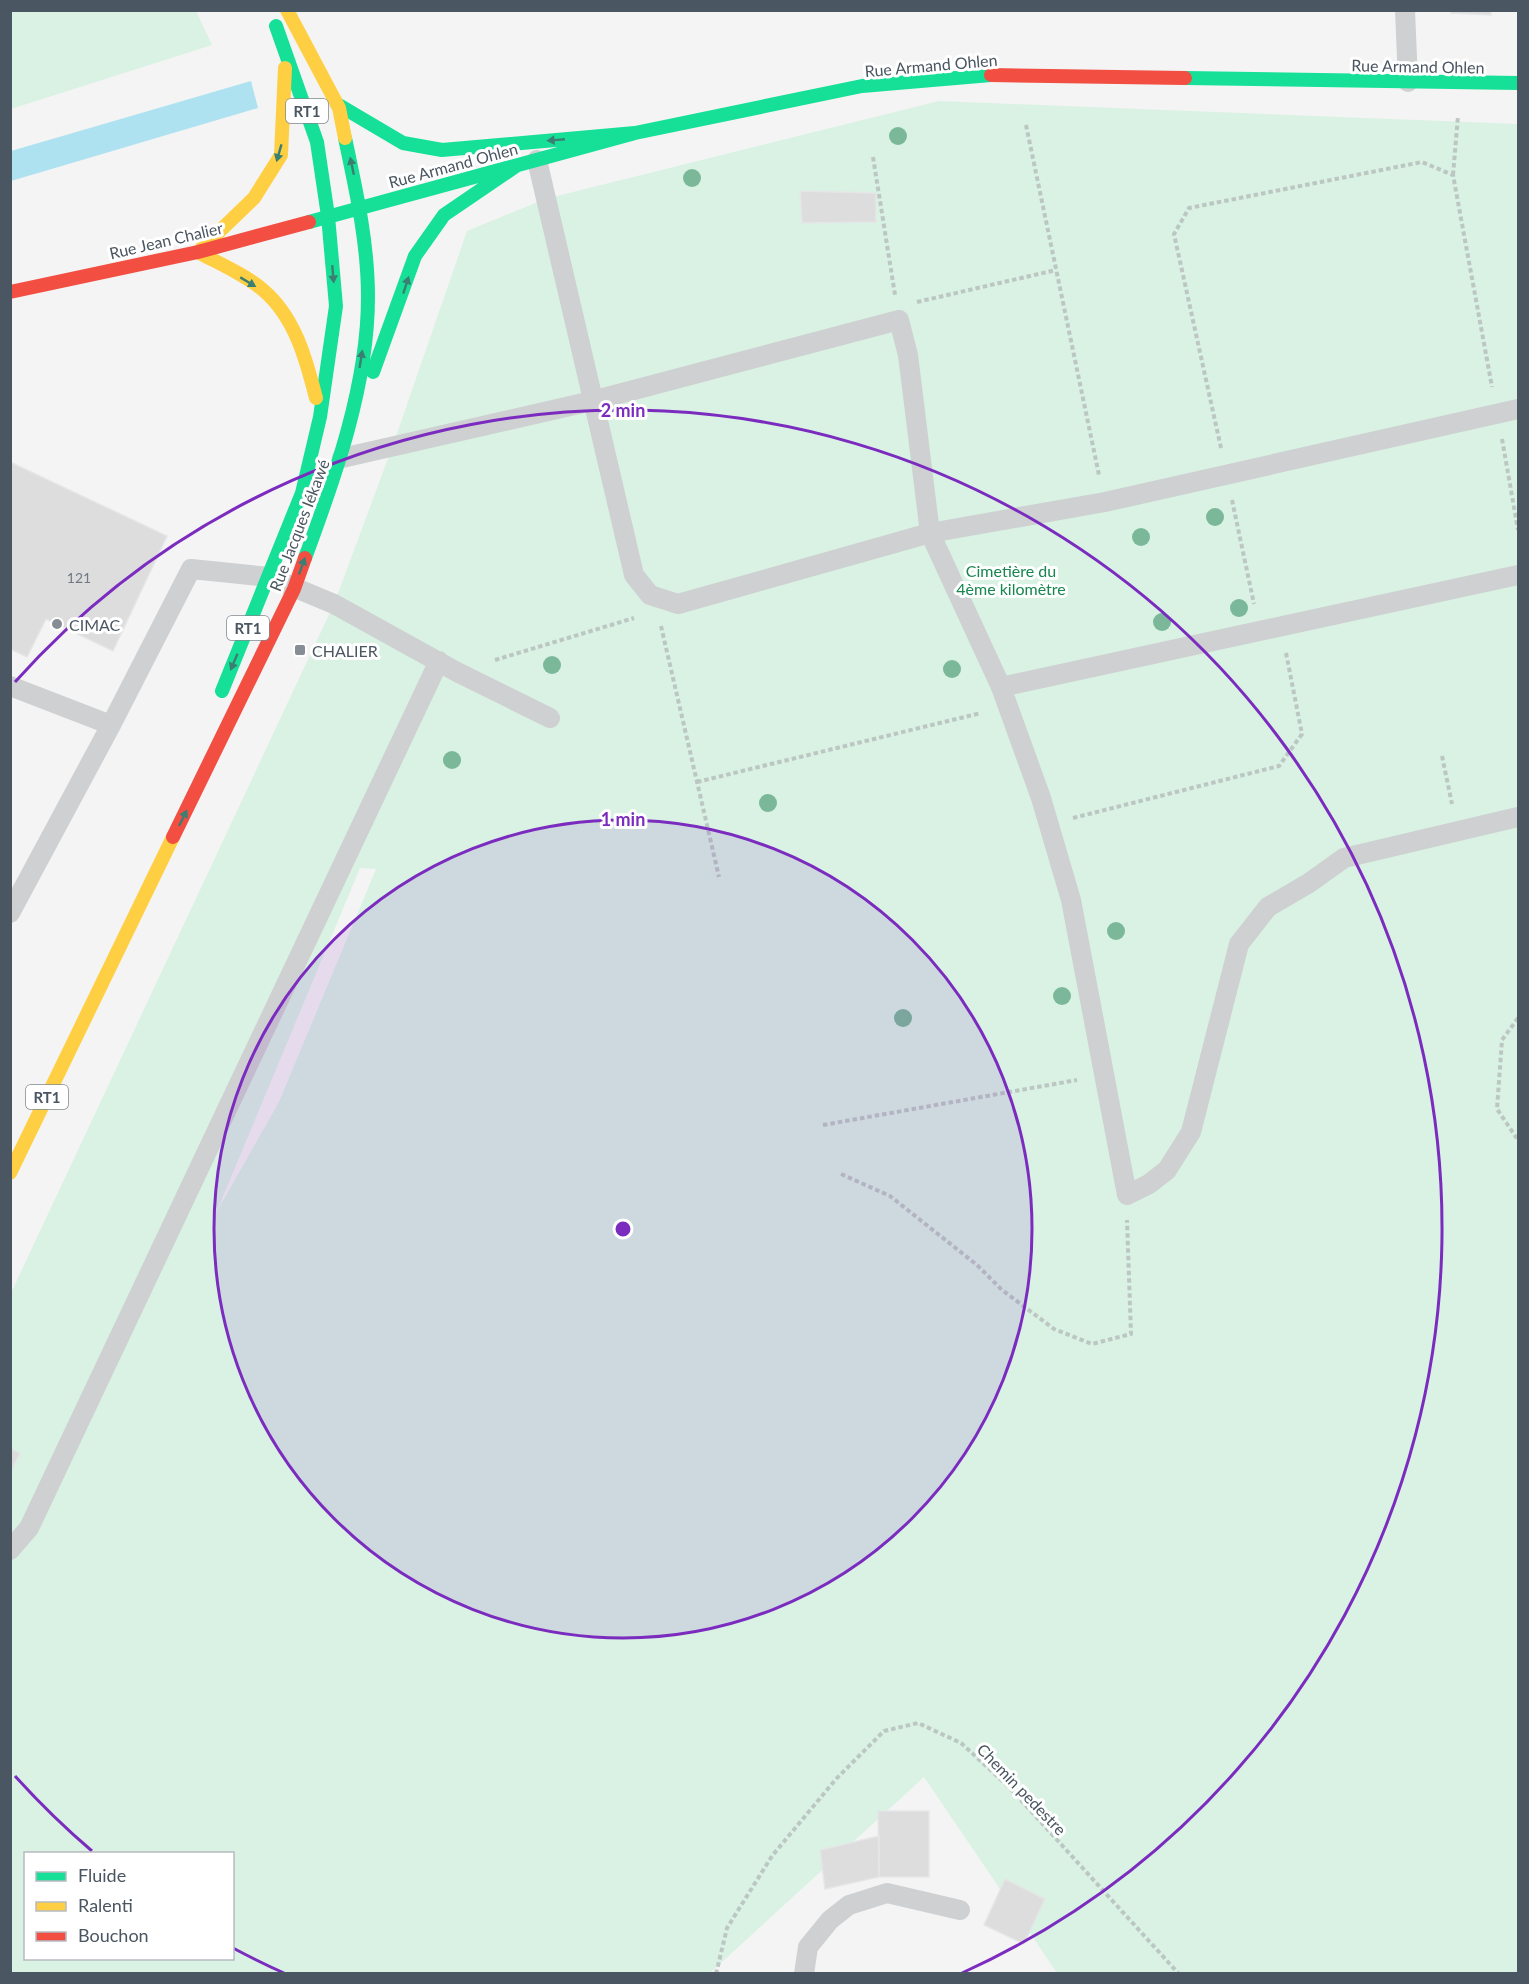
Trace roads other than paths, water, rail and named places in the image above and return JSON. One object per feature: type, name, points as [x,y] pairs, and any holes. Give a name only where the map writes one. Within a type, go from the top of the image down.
[{"type":"main road","name":"Rue Jacques Iékawé","points":[[215,707],[302,493],[320,417],[336,306],[328,216],[317,142],[271,10]]},
{"type":"main road","name":"Rue Jacques Iékawé","points":[[10,1173],[294,589],[342,458],[362,357],[368,297],[360,207],[337,104],[287,10]]},
{"type":"main road","points":[[286,54],[281,155],[254,198],[198,252],[262,290],[288,319],[304,350],[320,417]]},
{"type":"main road","name":"Rue Armand Ohlen","points":[[328,216],[635,133],[862,86],[976,75],[1085,75],[1459,84],[1518,83]]},
{"type":"main road","points":[[337,104],[404,143],[442,150],[635,133]]},
{"type":"main road","points":[[342,458],[415,256],[444,215],[516,166]]},
{"type":"main road","name":"Rue Jean Chalier","points":[[10,292],[198,252],[328,216]]},
{"type":"main road","name":"Rue Jacques Iékawé","points":[[84,1022],[183,783]]},
{"type":"lane","points":[[1405,10],[1408,82]]},
{"type":"lane","points":[[537,160],[634,574],[650,595],[678,604],[930,533],[1105,502],[1518,409]]},
{"type":"lane","points":[[342,458],[592,400],[899,320],[908,355],[930,533],[1008,706],[1041,798],[1071,900],[1127,1195],[1149,1184],[1167,1170],[1191,1132],[1239,945],[1268,907],[1309,884],[1344,858],[1518,817]]},
{"type":"lane","points":[[10,913],[111,725],[191,569],[269,577],[334,604],[457,672],[550,718]]},
{"type":"lane","points":[[1000,687],[1518,575]]},
{"type":"lane","points":[[10,1550],[29,1528],[34,1518],[439,662]]},
{"type":"lane","points":[[10,686],[111,725]]},
{"type":"lane","points":[[804,1974],[808,1947],[830,1920],[849,1905],[887,1893],[960,1910]]},
{"type":"water","points":[[251,81],[258,108],[11,181],[11,151]]},
{"type":"place","name":"CIMAC","points":[[57,624]]},
{"type":"place","name":"CHALIER","points":[[300,650]]},
{"type":"park label","name":"Cimetière du 4ème kilomètre","points":[[1011,579]]}]
